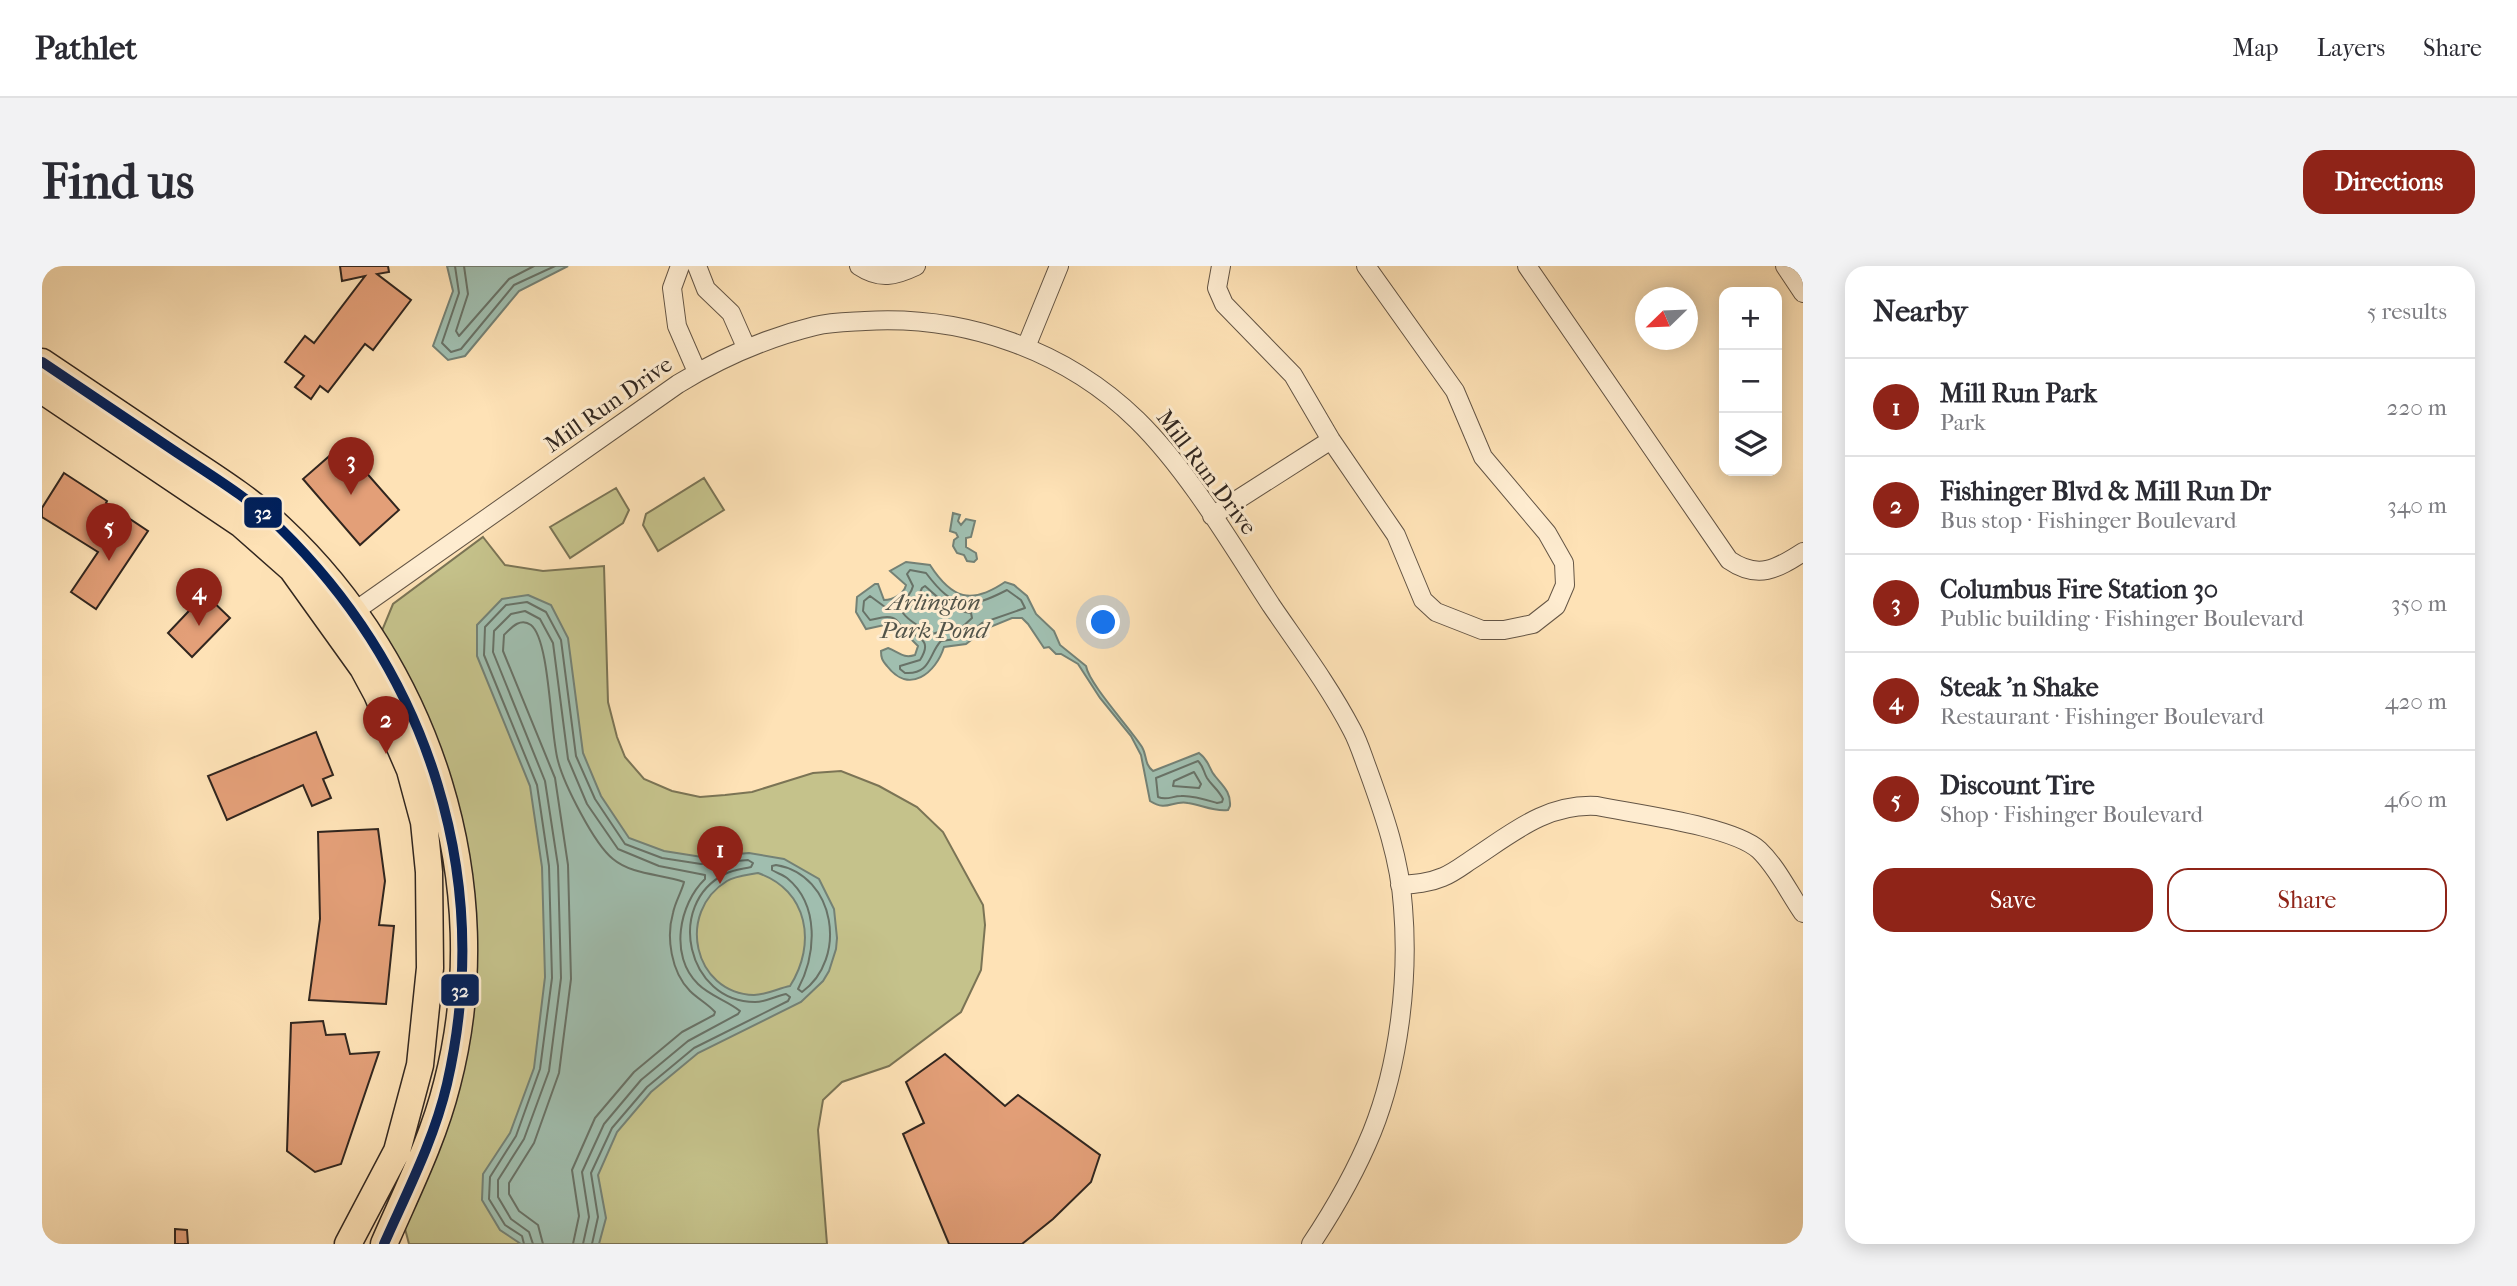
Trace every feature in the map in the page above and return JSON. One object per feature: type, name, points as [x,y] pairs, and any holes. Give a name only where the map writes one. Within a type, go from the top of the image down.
[{"type":"main road","points":[[42,362],[244,496],[312,560],[356,612],[396,678],[434,766],[452,828],[459,867],[464,977],[447,1083],[422,1159],[384,1244]]},
{"type":"main road","points":[[42,390],[241,524],[292,569],[363,668],[410,770],[424,822],[429,872],[430,968],[420,1065],[397,1151],[358,1241]]},
{"type":"street","points":[[680,266],[672,288],[677,326],[697,372]]},
{"type":"street","points":[[697,266],[706,289],[731,313],[746,347]]},
{"type":"street","points":[[859,266],[870,273],[883,276],[896,275],[916,266]]},
{"type":"street","points":[[1026,347],[1059,266]]},
{"type":"street","points":[[1221,266],[1217,288],[1224,304],[1293,375],[1331,439],[1396,535],[1423,600],[1436,612],[1482,630],[1504,631],[1533,624],[1556,606],[1565,585],[1564,563],[1547,533],[1483,457],[1455,391],[1366,266]]},
{"type":"street","points":[[1527,266],[1729,560],[1752,572],[1761,572],[1778,568],[1803,552]]},
{"type":"street","points":[[1785,266],[1803,293]]},
{"type":"street","name":"Mill Run Drive","points":[[333,625],[356,612],[409,572],[697,372],[746,347],[817,325],[919,320],[1002,337],[1026,347],[1090,383],[1137,420],[1156,440],[1212,516],[1335,700],[1353,732],[1381,805],[1401,886],[1404,918],[1404,962],[1396,1050],[1374,1127],[1360,1159],[1336,1205],[1311,1244]]},
{"type":"street","points":[[1212,516],[1331,439]]},
{"type":"street","points":[[1401,886],[1428,883],[1446,876],[1528,823],[1561,808],[1597,806],[1724,832],[1748,842],[1767,859],[1803,913]]},
{"type":"shaded area","points":[[704,478],[724,510],[658,551],[643,525],[646,514]]},
{"type":"shaded area","points":[[616,488],[629,510],[623,523],[570,558],[550,527]]},
{"type":"shaded area","points":[[483,537],[505,565],[543,571],[604,566],[608,702],[625,757],[644,779],[672,791],[700,797],[752,792],[813,773],[841,771],[879,786],[917,807],[943,832],[983,905],[985,925],[981,970],[961,1012],[889,1066],[842,1082],[823,1100],[818,1130],[827,1244],[409,1244],[403,1221],[434,1152],[469,862],[381,633],[393,604]]},
{"type":"water","points":[[447,266],[568,266],[519,291],[465,356],[448,360],[433,346],[453,291]]},
{"type":"water","points":[[953,513],[960,515],[958,521],[961,525],[966,519],[975,521],[971,537],[966,538],[966,547],[976,553],[977,559],[974,562],[967,561],[953,546],[958,537],[950,531]]},
{"type":"water","name":"Arlington Park Pond","points":[[906,562],[930,565],[946,585],[963,595],[982,594],[1005,582],[1014,585],[1027,596],[1036,614],[1054,631],[1060,645],[1086,666],[1102,695],[1142,747],[1150,768],[1153,771],[1199,753],[1228,793],[1228,810],[1182,803],[1161,806],[1150,801],[1141,755],[1131,736],[1100,698],[1078,664],[1056,654],[1049,647],[1044,648],[1022,618],[1012,618],[985,629],[966,644],[944,647],[935,665],[921,677],[913,680],[895,675],[883,660],[881,651],[888,648],[904,656],[911,656],[915,655],[918,646],[910,638],[900,635],[889,624],[866,629],[856,612],[857,597],[875,584],[878,584],[884,600],[898,596],[906,585],[890,571]]},
{"type":"water","points":[[528,595],[551,605],[568,638],[583,753],[601,796],[629,838],[664,851],[702,857],[749,853],[784,859],[819,879],[834,909],[836,949],[823,981],[801,1002],[698,1053],[651,1092],[617,1132],[598,1175],[606,1218],[599,1244],[521,1244],[500,1230],[482,1200],[483,1174],[510,1133],[534,1068],[545,977],[542,867],[530,786],[477,656],[477,625],[502,599]],"holes":[[[758,873],[775,881],[788,892],[803,920],[805,936],[798,970],[790,986],[759,995],[733,991],[717,981],[705,966],[698,949],[697,930],[701,912],[711,895],[730,879]]]},
{"type":"building","points":[[340,266],[388,266],[389,272],[377,274],[411,300],[373,350],[365,344],[328,392],[320,386],[311,399],[295,387],[304,376],[285,362],[305,336],[314,343],[365,276],[342,281]]},
{"type":"building","points":[[342,445],[399,510],[360,545],[303,479]]},
{"type":"building","points":[[64,473],[148,531],[96,609],[71,592],[98,552],[42,517],[42,508]]},
{"type":"building","points":[[205,594],[230,618],[192,657],[168,633]]},
{"type":"building","points":[[316,732],[333,775],[323,779],[331,798],[312,806],[303,785],[227,820],[208,776]]},
{"type":"building","points":[[378,829],[385,881],[379,925],[394,926],[386,1004],[309,1000],[320,919],[318,832]]},
{"type":"building","points":[[323,1021],[326,1035],[345,1034],[350,1054],[379,1052],[341,1164],[315,1172],[287,1151],[291,1023]]},
{"type":"building","points":[[945,1054],[1005,1106],[1018,1095],[1100,1155],[1091,1182],[1053,1219],[1022,1244],[949,1244],[903,1134],[924,1123],[906,1082]]},
{"type":"building","points":[[175,1229],[187,1230],[188,1244],[175,1244]]},
{"type":"transit line","name":"32","points":[[42,362],[230,488],[280,528],[332,586],[376,648],[411,714],[437,784],[454,856],[462,931],[459,1007],[442,1105],[419,1166],[384,1244]]},
{"type":"place","name":"Columbus Fire Station 30","points":[[351,495]]},
{"type":"place","name":"Discount Tire","points":[[109,561]]},
{"type":"place","name":"Steak 'n Shake","points":[[199,626]]},
{"type":"place","name":"Fishinger Blvd & Mill Run Dr","points":[[386,754]]},
{"type":"place","name":"Mill Run Park","points":[[720,884]]}]
